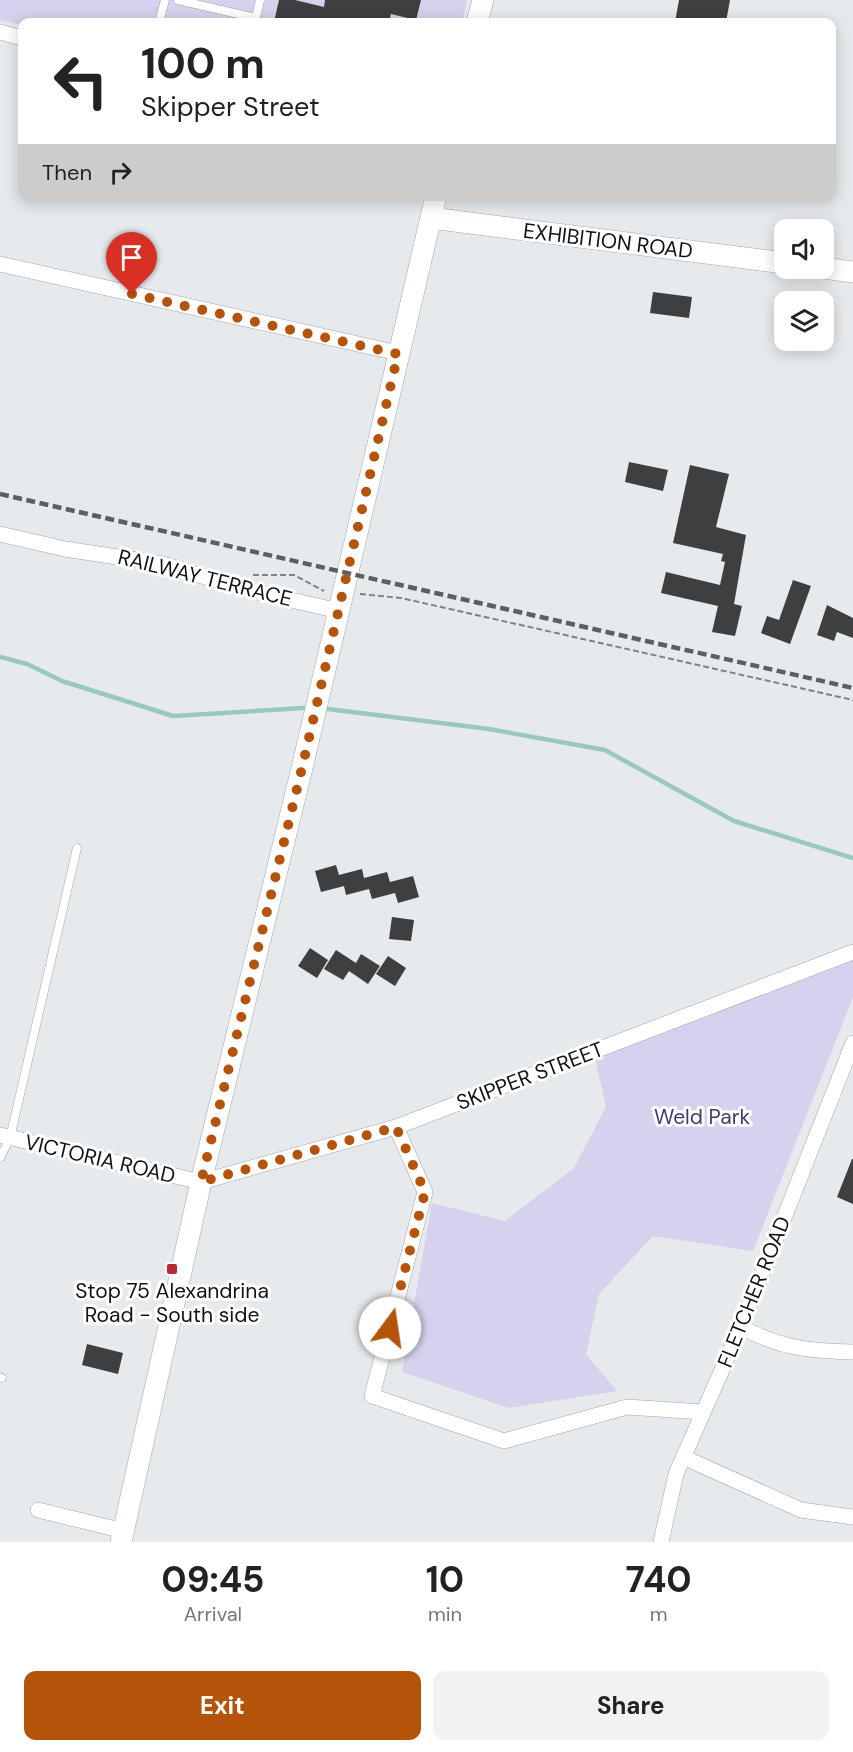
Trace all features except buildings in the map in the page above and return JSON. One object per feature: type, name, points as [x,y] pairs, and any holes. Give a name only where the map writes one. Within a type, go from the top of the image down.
[{"type":"main road","points":[[478,18],[483,0]]},
{"type":"main road","points":[[123,1536],[201,1182],[435,201]]},
{"type":"main road","name":"EXHIBITION ROAD","points":[[431,218],[774,262]]},
{"type":"main road","points":[[834,269],[853,272]]},
{"type":"street","points":[[0,32],[18,37]]},
{"type":"street","points":[[0,264],[398,354]]},
{"type":"street","name":"RAILWAY TERRACE","points":[[0,534],[65,549],[162,564],[248,590],[341,602]]},
{"type":"street","name":"SKIPPER STREET","points":[[201,1182],[396,1127],[853,952]]},
{"type":"street","name":"FLETCHER ROAD","points":[[661,1542],[676,1474],[741,1327],[853,1043]]},
{"type":"street","points":[[396,1127],[425,1192],[372,1396],[504,1441],[627,1407],[703,1412]]},
{"type":"street","name":"VICTORIA ROAD","points":[[5,1136],[201,1182]]},
{"type":"street","points":[[741,1327],[770,1342],[795,1349],[853,1352]]},
{"type":"street","points":[[683,1457],[801,1510],[853,1518]]},
{"type":"street","points":[[38,1510],[123,1536]]},
{"type":"lane","points":[[160,18],[165,0]]},
{"type":"lane","points":[[178,0],[247,18]]},
{"type":"lane","points":[[256,18],[260,0]]},
{"type":"lane","points":[[0,1158],[77,848]]},
{"type":"path","points":[[341,602],[375,594],[401,598],[853,700]]},
{"type":"green space","points":[[0,0],[467,0],[463,18],[18,18],[18,24],[0,20]]},
{"type":"green space","name":"Weld Park","points":[[853,959],[853,997],[753,1251],[653,1236],[599,1294],[586,1354],[617,1391],[509,1408],[402,1372],[432,1203],[505,1221],[574,1168],[606,1107],[594,1054]]},
{"type":"waterway","points":[[0,657],[27,664],[62,681],[173,716],[303,708]]},
{"type":"waterway","points":[[328,709],[489,729],[605,750],[734,821],[853,858]]},
{"type":"railway","points":[[0,494],[853,688]]},
{"type":"place","name":"Stop 75 Alexandrina Road - South side","points":[[172,1269]]},
{"type":"route","points":[[132,294],[398,354],[302,768],[201,1182],[396,1127],[425,1192],[390,1328]]}]
